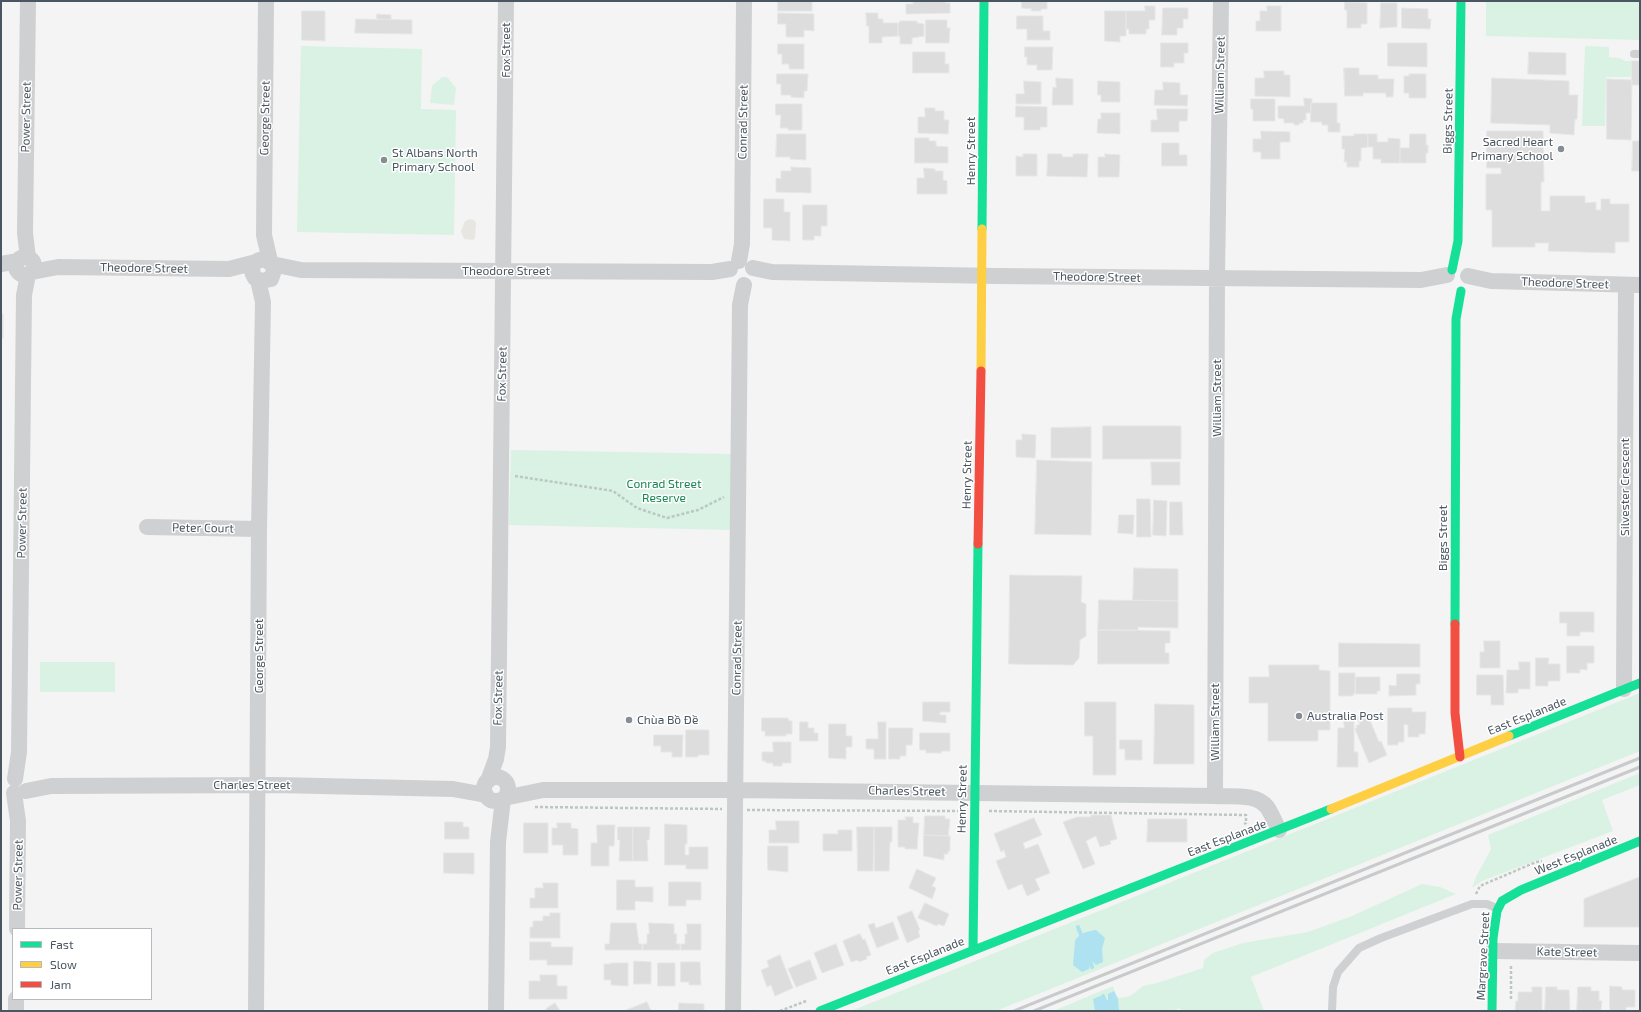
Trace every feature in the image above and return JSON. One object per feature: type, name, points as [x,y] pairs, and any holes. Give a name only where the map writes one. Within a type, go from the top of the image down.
[{"type":"street","name":"Power Street","points":[[17,928],[18,821],[16,786],[19,752],[28,1]]},
{"type":"street","name":"George Street","points":[[256,1011],[259,530],[263,302],[264,270],[267,251],[264,235],[266,1]]},
{"type":"street","name":"Fox Street","points":[[496,1011],[498,855],[496,790],[498,747],[506,1]]},
{"type":"street","name":"Conrad Street","points":[[733,1011],[744,1]]},
{"type":"street","name":"Henry Street","points":[[973,950],[984,1]]},
{"type":"street","name":"William Street","points":[[1215,796],[1217,278],[1221,1]]},
{"type":"street","name":"Biggs Street","points":[[1460,757],[1455,713],[1456,319],[1461,1]]},
{"type":"street","name":"Theodore Street","points":[[1,264],[58,267],[264,270],[772,272],[982,276],[1421,280],[1457,279],[1633,285]]},
{"type":"street","name":"Theodore Street","points":[[1,269],[25,266]]},
{"type":"street","name":"Silvester Crescent","points":[[1624,689],[1633,285]]},
{"type":"street","name":"Peter Court","points":[[147,527],[259,530]]},
{"type":"street","name":"East Esplanade","points":[[820,1011],[1279,830],[1640,683]]},
{"type":"street","name":"Charles Street","points":[[16,786],[258,785],[496,790],[974,792],[1246,797],[1260,800],[1267,807],[1279,830]]},
{"type":"street","name":"West Esplanade","points":[[1521,890],[1640,841]]},
{"type":"street","name":"Margrave Street","points":[[1492,1011],[1493,951],[1497,908],[1501,901],[1506,897],[1521,890]]},
{"type":"street","name":"Kate Street","points":[[1493,951],[1640,953]]},
{"type":"street","points":[[16,1000],[16,1011]]},
{"type":"lane","points":[[1332,1011],[1333,987],[1338,972],[1360,948],[1381,938],[1472,904],[1487,904],[1497,908]]},
{"type":"path","points":[[501,474],[612,491],[637,508],[667,518],[698,510],[739,490]]},
{"type":"path","points":[[533,807],[1246,815],[1246,823],[1239,826]]},
{"type":"path","points":[[1511,951],[1511,1003]]},
{"type":"path","points":[[780,1011],[809,999]]},
{"type":"green space","points":[[1486,1],[1640,1],[1640,40],[1486,36]]},
{"type":"green space","points":[[301,46],[422,49],[421,109],[456,110],[454,235],[297,232]]},
{"type":"green space","points":[[1585,46],[1609,47],[1609,57],[1632,61],[1631,77],[1606,77],[1605,126],[1582,126]]},
{"type":"green space","points":[[442,77],[447,77],[456,88],[454,105],[430,103],[432,86]]},
{"type":"green space","name":"Conrad Street Reserve","points":[[511,450],[733,454],[731,530],[509,525]]},
{"type":"green space","points":[[40,662],[115,662],[115,692],[40,692]]},
{"type":"green space","points":[[1640,693],[1640,751],[996,1011],[851,1011]]},
{"type":"green space","points":[[1640,773],[1640,785],[1602,800],[1613,831],[1482,881],[1472,888],[1476,877],[1491,849],[1488,835]]},
{"type":"green space","points":[[1422,884],[1440,887],[1456,894],[1251,977],[1264,1011],[1181,1011],[1180,1008],[1172,1011],[1053,1011],[1113,986],[1117,997],[1120,998],[1130,996],[1143,986],[1203,968],[1204,960],[1213,953],[1243,943],[1308,932],[1352,916]]},
{"type":"sand","points":[[470,219],[474,220],[476,223],[475,238],[473,240],[464,239],[461,231],[465,221]]},
{"type":"water","points":[[1096,930],[1105,938],[1102,949],[1103,962],[1096,965],[1092,961],[1090,962],[1089,969],[1082,972],[1073,965],[1075,941],[1078,936]]},
{"type":"water","points":[[1114,991],[1118,999],[1119,1011],[1095,1011],[1093,999],[1100,996],[1106,1001],[1108,1000],[1108,994]]},
{"type":"building","points":[[778,1],[812,1],[812,11],[778,11]]},
{"type":"building","points":[[913,1],[945,1],[945,3],[950,3],[950,13],[906,14],[906,4],[913,4]]},
{"type":"building","points":[[1022,1],[1047,1],[1047,9],[1041,9],[1041,11],[1031,11],[1032,9],[1022,8]]},
{"type":"building","points":[[1345,2],[1367,3],[1367,24],[1361,24],[1361,28],[1347,28],[1347,10],[1345,10]]},
{"type":"building","points":[[1381,3],[1397,3],[1397,27],[1380,28]]},
{"type":"building","points":[[1145,6],[1155,6],[1155,20],[1149,20],[1149,29],[1146,29],[1146,34],[1129,34],[1129,29],[1126,29],[1126,11],[1145,11]]},
{"type":"building","points":[[1267,6],[1281,6],[1281,31],[1256,31],[1256,21],[1260,21],[1260,11],[1267,11]]},
{"type":"building","points":[[1163,8],[1188,8],[1188,19],[1183,19],[1183,28],[1177,28],[1177,35],[1162,35]]},
{"type":"building","points":[[1402,8],[1428,9],[1428,19],[1431,19],[1430,29],[1402,28]]},
{"type":"building","points":[[302,11],[325,11],[325,41],[302,40]]},
{"type":"building","points":[[1105,11],[1126,11],[1126,36],[1120,36],[1120,42],[1105,41]]},
{"type":"building","points":[[778,13],[814,14],[814,31],[804,30],[804,37],[786,37],[786,24],[778,24]]},
{"type":"building","points":[[866,13],[878,13],[878,19],[883,19],[883,23],[898,23],[898,36],[882,37],[882,43],[869,43],[869,26],[867,26]]},
{"type":"building","points":[[377,14],[391,15],[391,20],[377,19]]},
{"type":"building","points":[[1017,16],[1043,16],[1043,31],[1050,31],[1050,40],[1027,40],[1027,29],[1017,29]]},
{"type":"building","points":[[356,19],[412,20],[412,34],[355,33]]},
{"type":"building","points":[[926,20],[947,20],[947,28],[950,28],[949,43],[926,43]]},
{"type":"building","points":[[900,21],[917,21],[917,23],[924,24],[924,36],[912,38],[912,44],[900,44],[900,36],[898,36],[898,23]]},
{"type":"building","points":[[1161,43],[1188,43],[1188,53],[1184,53],[1184,63],[1174,63],[1174,67],[1161,67]]},
{"type":"building","points":[[1388,43],[1427,43],[1427,67],[1388,66]]},
{"type":"building","points":[[778,44],[804,44],[804,69],[789,69],[789,64],[782,64],[782,54],[778,54]]},
{"type":"building","points":[[1025,47],[1053,47],[1052,70],[1037,70],[1037,65],[1027,65]]},
{"type":"building","points":[[913,52],[945,52],[945,64],[949,64],[949,73],[913,73]]},
{"type":"building","points":[[1529,52],[1566,53],[1566,75],[1528,74]]},
{"type":"building","points":[[1632,61],[1640,61],[1640,85],[1632,85]]},
{"type":"building","points":[[1344,68],[1359,68],[1359,75],[1378,75],[1378,79],[1394,79],[1393,97],[1386,97],[1386,93],[1363,93],[1363,96],[1345,96]]},
{"type":"building","points":[[1264,71],[1284,71],[1284,75],[1290,75],[1290,97],[1255,96],[1255,78],[1264,78]]},
{"type":"building","points":[[777,74],[808,74],[807,91],[804,91],[804,98],[791,97],[791,95],[781,95],[781,84],[777,84]]},
{"type":"building","points":[[1409,74],[1426,74],[1426,98],[1409,98],[1409,93],[1404,93],[1404,76],[1409,76]]},
{"type":"building","points":[[1056,78],[1073,79],[1073,105],[1052,105],[1053,87],[1056,88]]},
{"type":"building","points":[[1492,78],[1569,81],[1569,95],[1578,95],[1577,119],[1575,119],[1574,135],[1550,133],[1550,125],[1491,123]]},
{"type":"building","points":[[1607,79],[1632,80],[1631,140],[1607,139]]},
{"type":"building","points":[[1024,81],[1041,82],[1041,104],[1016,104],[1016,94],[1024,94]]},
{"type":"building","points":[[1098,81],[1120,82],[1120,102],[1101,102],[1101,95],[1098,95]]},
{"type":"building","points":[[1163,82],[1180,83],[1180,95],[1188,95],[1187,106],[1154,105],[1155,90],[1163,90]]},
{"type":"building","points":[[1304,98],[1312,99],[1312,103],[1311,113],[1306,113],[1306,120],[1303,120],[1303,123],[1294,125],[1294,123],[1284,123],[1284,119],[1278,118],[1278,106],[1304,106]]},
{"type":"building","points":[[1251,99],[1275,99],[1275,121],[1253,121]]},
{"type":"building","points":[[1311,103],[1337,103],[1337,123],[1340,123],[1340,132],[1328,132],[1328,125],[1322,125],[1322,122],[1311,122]]},
{"type":"building","points":[[776,104],[802,104],[802,130],[788,130],[788,128],[780,128],[781,115],[776,115]]},
{"type":"building","points":[[1016,106],[1047,107],[1047,127],[1040,127],[1040,130],[1024,130],[1024,117],[1016,117]]},
{"type":"building","points":[[925,108],[935,108],[935,111],[944,111],[944,120],[949,120],[948,134],[918,133],[918,117],[925,117]]},
{"type":"building","points":[[1157,109],[1188,109],[1187,121],[1179,121],[1179,132],[1151,132],[1151,120],[1157,120]]},
{"type":"building","points":[[1101,113],[1120,113],[1120,134],[1097,133],[1098,119],[1101,119]]},
{"type":"building","points":[[1261,131],[1290,132],[1290,142],[1280,142],[1280,159],[1261,159],[1261,152],[1253,152],[1253,139],[1261,139]]},
{"type":"building","points":[[1487,131],[1543,131],[1544,182],[1541,182],[1541,211],[1550,211],[1550,196],[1585,196],[1585,203],[1596,202],[1596,210],[1601,210],[1601,199],[1610,199],[1610,204],[1629,204],[1629,242],[1615,242],[1615,253],[1548,251],[1549,243],[1535,243],[1535,247],[1492,247],[1492,210],[1486,210],[1486,174],[1501,174],[1501,168],[1487,168]]},
{"type":"building","points":[[777,134],[806,134],[806,160],[790,159],[790,157],[776,157]]},
{"type":"building","points":[[1354,134],[1368,134],[1368,147],[1361,148],[1361,161],[1359,161],[1359,167],[1347,167],[1347,162],[1344,162],[1345,149],[1342,149],[1342,136],[1354,136]]},
{"type":"building","points":[[1368,134],[1377,134],[1377,142],[1388,142],[1388,138],[1400,139],[1400,163],[1381,163],[1381,159],[1373,159],[1373,147],[1368,147]]},
{"type":"building","points":[[1410,134],[1426,134],[1428,153],[1426,153],[1426,163],[1400,163],[1400,148],[1409,148]]},
{"type":"building","points":[[915,138],[929,138],[929,141],[936,141],[936,146],[948,147],[948,163],[915,163]]},
{"type":"building","points":[[1633,141],[1640,141],[1640,171],[1632,171]]},
{"type":"building","points":[[1162,143],[1179,143],[1179,155],[1187,155],[1187,166],[1162,166]]},
{"type":"building","points":[[1023,154],[1037,154],[1037,176],[1016,176],[1016,156],[1023,157]]},
{"type":"building","points":[[1048,154],[1062,154],[1062,157],[1073,157],[1073,154],[1088,154],[1087,177],[1047,176]]},
{"type":"building","points":[[1105,154],[1120,155],[1119,177],[1098,177],[1098,157],[1105,157]]},
{"type":"building","points":[[791,167],[811,168],[811,193],[776,192],[776,178],[781,179],[781,171],[791,171]]},
{"type":"building","points":[[924,168],[935,169],[935,171],[943,171],[943,180],[947,181],[947,194],[917,194],[917,178],[924,178]]},
{"type":"building","points":[[764,199],[784,199],[784,212],[790,212],[790,241],[772,240],[772,228],[764,228]]},
{"type":"building","points":[[803,205],[827,205],[827,226],[821,226],[821,236],[814,236],[814,240],[803,240]]},
{"type":"building","points":[[1,314],[3,314],[3,338],[1,338]]},
{"type":"building","points":[[1103,426],[1181,426],[1181,459],[1103,459]]},
{"type":"building","points":[[1091,427],[1091,458],[1051,458],[1051,428]]},
{"type":"building","points":[[1022,434],[1036,435],[1035,458],[1016,457],[1016,440],[1022,440]]},
{"type":"building","points":[[1037,460],[1092,462],[1091,535],[1035,534]]},
{"type":"building","points":[[1151,462],[1180,462],[1180,485],[1152,485]]},
{"type":"building","points":[[1137,499],[1150,499],[1151,537],[1137,537]]},
{"type":"building","points":[[1154,500],[1167,501],[1166,536],[1153,535]]},
{"type":"building","points":[[1170,502],[1182,502],[1183,535],[1170,535]]},
{"type":"building","points":[[1119,515],[1134,515],[1133,534],[1118,533]]},
{"type":"building","points":[[1134,568],[1178,569],[1178,601],[1133,600]]},
{"type":"building","points":[[1010,575],[1082,576],[1081,602],[1086,604],[1086,636],[1080,640],[1079,658],[1073,665],[1009,664]]},
{"type":"building","points":[[1099,600],[1178,601],[1178,628],[1138,627],[1138,630],[1098,630]]},
{"type":"building","points":[[1560,612],[1594,612],[1594,632],[1580,632],[1580,636],[1567,636],[1567,623],[1560,623]]},
{"type":"building","points":[[1098,630],[1170,631],[1170,643],[1165,643],[1165,653],[1169,653],[1169,664],[1098,664]]},
{"type":"building","points":[[1484,641],[1500,641],[1500,668],[1480,668],[1480,652],[1484,652]]},
{"type":"building","points":[[1339,643],[1420,644],[1420,667],[1339,667]]},
{"type":"building","points":[[1567,646],[1594,646],[1594,663],[1587,663],[1587,670],[1580,669],[1580,673],[1567,673]]},
{"type":"building","points":[[1536,658],[1549,658],[1548,664],[1560,664],[1560,681],[1548,681],[1548,686],[1536,686]]},
{"type":"building","points":[[1519,662],[1530,662],[1530,689],[1518,689],[1518,693],[1506,693],[1507,670],[1519,670]]},
{"type":"building","name":"Australia Post","points":[[1269,665],[1319,665],[1319,670],[1330,671],[1330,730],[1318,730],[1318,741],[1268,741],[1268,703],[1249,703],[1249,677],[1269,677]]},
{"type":"building","points":[[1339,673],[1355,673],[1355,694],[1353,694],[1353,696],[1339,696]]},
{"type":"building","points":[[1397,674],[1420,674],[1420,684],[1416,684],[1416,695],[1389,696],[1389,685],[1396,686]]},
{"type":"building","points":[[1477,675],[1503,675],[1504,705],[1491,705],[1491,695],[1477,695]]},
{"type":"building","points":[[1356,677],[1380,677],[1380,691],[1377,691],[1377,694],[1356,694]]},
{"type":"building","points":[[923,702],[950,702],[950,712],[940,712],[940,715],[946,715],[946,723],[923,721]]},
{"type":"building","points":[[1085,702],[1116,702],[1116,775],[1093,775],[1093,736],[1085,736]]},
{"type":"building","points":[[1155,704],[1194,705],[1194,764],[1154,764]]},
{"type":"building","points":[[1388,708],[1412,708],[1412,712],[1426,712],[1425,734],[1419,734],[1419,737],[1408,737],[1408,725],[1404,724],[1404,742],[1398,742],[1398,745],[1388,745]]},
{"type":"building","points":[[1367,713],[1379,742],[1381,741],[1387,755],[1369,763],[1355,729],[1357,728],[1356,726],[1360,724],[1357,718]]},
{"type":"building","points":[[762,718],[788,718],[789,721],[792,721],[792,734],[786,734],[786,736],[765,736],[765,731],[762,731]]},
{"type":"building","points":[[1344,721],[1354,721],[1354,752],[1358,752],[1358,767],[1337,767],[1338,728],[1344,728]]},
{"type":"building","points":[[800,722],[808,722],[808,728],[814,728],[814,733],[818,733],[818,741],[800,741]]},
{"type":"building","points":[[878,722],[886,722],[886,759],[874,759],[874,749],[866,749],[866,739],[878,739]]},
{"type":"building","points":[[829,724],[846,724],[846,736],[852,736],[852,747],[846,747],[846,759],[829,758]]},
{"type":"building","points":[[889,728],[913,728],[912,745],[906,745],[906,756],[900,756],[900,759],[889,759]]},
{"type":"building","points":[[686,730],[709,730],[709,755],[686,757]]},
{"type":"building","points":[[920,733],[950,733],[950,751],[942,751],[941,753],[926,753],[926,750],[920,750]]},
{"type":"building","points":[[654,735],[683,735],[682,757],[672,757],[672,752],[661,752],[661,746],[654,746]]},
{"type":"building","points":[[1120,740],[1142,740],[1142,760],[1125,760],[1125,749],[1120,749]]},
{"type":"building","points":[[773,742],[791,742],[791,763],[782,763],[782,766],[773,766],[773,763],[766,763],[766,761],[762,761],[762,752],[773,752]]},
{"type":"building","points":[[1091,815],[1111,815],[1117,839],[1110,841],[1111,844],[1100,847],[1096,836],[1086,841],[1095,864],[1083,869],[1063,822],[1077,817],[1091,817]]},
{"type":"building","points":[[925,816],[945,816],[945,819],[950,819],[948,836],[924,835]]},
{"type":"building","points":[[905,817],[913,817],[913,823],[919,823],[917,849],[905,849],[905,847],[898,847],[898,820],[906,820]]},
{"type":"building","points":[[1034,818],[1042,835],[1023,843],[1025,849],[1038,844],[1050,873],[1035,879],[1040,890],[1027,896],[1022,884],[1008,890],[996,861],[1006,857],[1004,850],[1001,852],[994,834]]},
{"type":"building","points":[[1148,819],[1187,819],[1187,842],[1147,842]]},
{"type":"building","points":[[776,821],[799,821],[799,843],[769,843],[769,830],[776,830]]},
{"type":"building","points":[[445,822],[463,822],[463,827],[469,827],[469,839],[445,839]]},
{"type":"building","points":[[524,823],[548,823],[548,853],[524,853]]},
{"type":"building","points":[[557,823],[571,823],[571,828],[578,829],[578,855],[563,855],[563,845],[552,845],[552,828],[557,828]]},
{"type":"building","points":[[665,824],[687,825],[687,844],[685,844],[685,855],[689,855],[689,847],[708,847],[708,869],[686,869],[686,865],[665,865]]},
{"type":"building","points":[[597,825],[615,825],[614,846],[609,846],[609,866],[591,866],[591,843],[597,843]]},
{"type":"building","points":[[618,827],[633,827],[633,861],[619,861],[620,840],[618,840]]},
{"type":"building","points":[[633,827],[650,827],[649,840],[647,840],[648,861],[633,861]]},
{"type":"building","points":[[857,827],[874,827],[873,871],[858,871]]},
{"type":"building","points":[[874,827],[892,827],[889,871],[875,871]]},
{"type":"building","points":[[838,830],[852,830],[852,851],[823,851],[823,834],[838,834]]},
{"type":"building","points":[[924,835],[950,836],[950,851],[948,851],[948,854],[944,854],[944,860],[924,856]]},
{"type":"building","points":[[768,846],[788,846],[788,872],[768,870]]},
{"type":"building","points":[[444,853],[474,853],[474,874],[444,873]]},
{"type":"building","points":[[917,869],[936,878],[932,886],[936,888],[932,899],[909,888]]},
{"type":"building","points":[[1640,877],[1640,927],[1584,927],[1584,899]]},
{"type":"building","points":[[617,880],[635,880],[635,887],[653,887],[653,902],[635,901],[635,910],[617,910]]},
{"type":"building","points":[[669,882],[701,882],[701,900],[686,900],[686,906],[669,906]]},
{"type":"building","points":[[543,883],[558,883],[558,908],[530,908],[530,898],[535,898],[535,888],[543,888]]},
{"type":"building","points":[[925,903],[949,914],[944,926],[938,924],[937,926],[918,918]]},
{"type":"building","points":[[912,911],[920,930],[918,931],[920,937],[907,943],[897,917]]},
{"type":"building","points":[[550,913],[560,913],[560,938],[530,938],[530,927],[533,927],[533,921],[543,921],[543,916],[550,916]]},
{"type":"building","points":[[893,922],[899,939],[877,948],[868,925],[874,923],[876,928]]},
{"type":"building","points":[[611,923],[636,923],[639,944],[642,944],[642,950],[605,950],[605,944],[609,944]]},
{"type":"building","points":[[649,923],[674,924],[674,934],[677,934],[676,944],[680,944],[680,950],[643,950],[643,944],[647,944]]},
{"type":"building","points":[[687,924],[701,924],[701,950],[681,950],[681,944],[685,944]]},
{"type":"building","points":[[860,934],[863,940],[865,939],[871,955],[866,957],[867,959],[859,962],[858,960],[851,962],[843,941]]},
{"type":"building","points":[[530,942],[551,942],[551,947],[573,947],[572,965],[547,965],[547,960],[530,960]]},
{"type":"building","points":[[836,944],[844,965],[822,973],[814,953]]},
{"type":"building","points":[[780,955],[793,988],[775,996],[771,985],[767,987],[761,970],[769,967],[767,961]]},
{"type":"building","points":[[810,960],[817,979],[796,987],[788,969]]},
{"type":"building","points":[[634,961],[651,962],[651,984],[634,984]]},
{"type":"building","points":[[681,962],[700,962],[701,985],[689,985],[689,982],[681,982]]},
{"type":"building","points":[[628,963],[628,986],[611,985],[611,980],[604,980],[604,964]]},
{"type":"building","points":[[658,963],[675,963],[675,986],[658,986]]},
{"type":"building","points":[[540,975],[557,975],[557,986],[567,986],[567,999],[529,999],[529,981],[540,981]]},
{"type":"building","points":[[1610,986],[1622,987],[1622,990],[1635,990],[1635,1007],[1626,1007],[1626,1011],[1610,1011]]},
{"type":"building","points":[[1532,987],[1542,987],[1542,1011],[1515,1011],[1516,1001],[1518,1001],[1518,992],[1532,992]]},
{"type":"building","points":[[1546,987],[1557,987],[1557,990],[1569,990],[1570,1011],[1545,1011]]},
{"type":"building","points":[[1578,987],[1591,987],[1591,991],[1599,991],[1599,1001],[1602,1001],[1601,1010],[1577,1011]]},
{"type":"building","points":[[647,1002],[651,1011],[624,1011]]},
{"type":"building","points":[[555,1003],[560,1011],[547,1011],[546,1009]]},
{"type":"building","points":[[679,1003],[704,1004],[704,1011],[679,1011]]},
{"type":"waterway","points":[[1078,927],[1083,940]]},
{"type":"waterway","points":[[1089,958],[1092,967]]},
{"type":"waterway","points":[[1103,996],[1109,1011]]},
{"type":"railway","points":[[1014,1011],[1640,758]]},
{"type":"railway","points":[[1034,1011],[1640,767]]},
{"type":"traffic: fast","points":[[982,229],[984,1]]},
{"type":"traffic: fast","points":[[1452,270],[1458,241],[1461,1]]},
{"type":"traffic: fast","points":[[1455,624],[1456,319],[1461,291]]},
{"type":"traffic: fast","points":[[973,950],[978,544]]},
{"type":"traffic: fast","points":[[1509,736],[1640,683]]},
{"type":"traffic: fast","points":[[820,1011],[1331,809]]},
{"type":"traffic: fast","points":[[1492,1011],[1493,938],[1497,911],[1502,901],[1521,890],[1640,841]]},
{"type":"traffic: slow","points":[[981,371],[982,229]]},
{"type":"traffic: slow","points":[[1331,809],[1509,736]]},
{"type":"traffic: jam","points":[[978,544],[981,371]]},
{"type":"traffic: jam","points":[[1455,624],[1455,713],[1460,757]]},
{"type":"place","name":"Sacred Heart Primary School","points":[[1561,149]]},
{"type":"place","name":"St Albans North Primary School","points":[[384,160]]},
{"type":"place","name":"Australia Post","points":[[1299,716]]},
{"type":"place","name":"Chùa Bồ Đề","points":[[629,720]]}]
